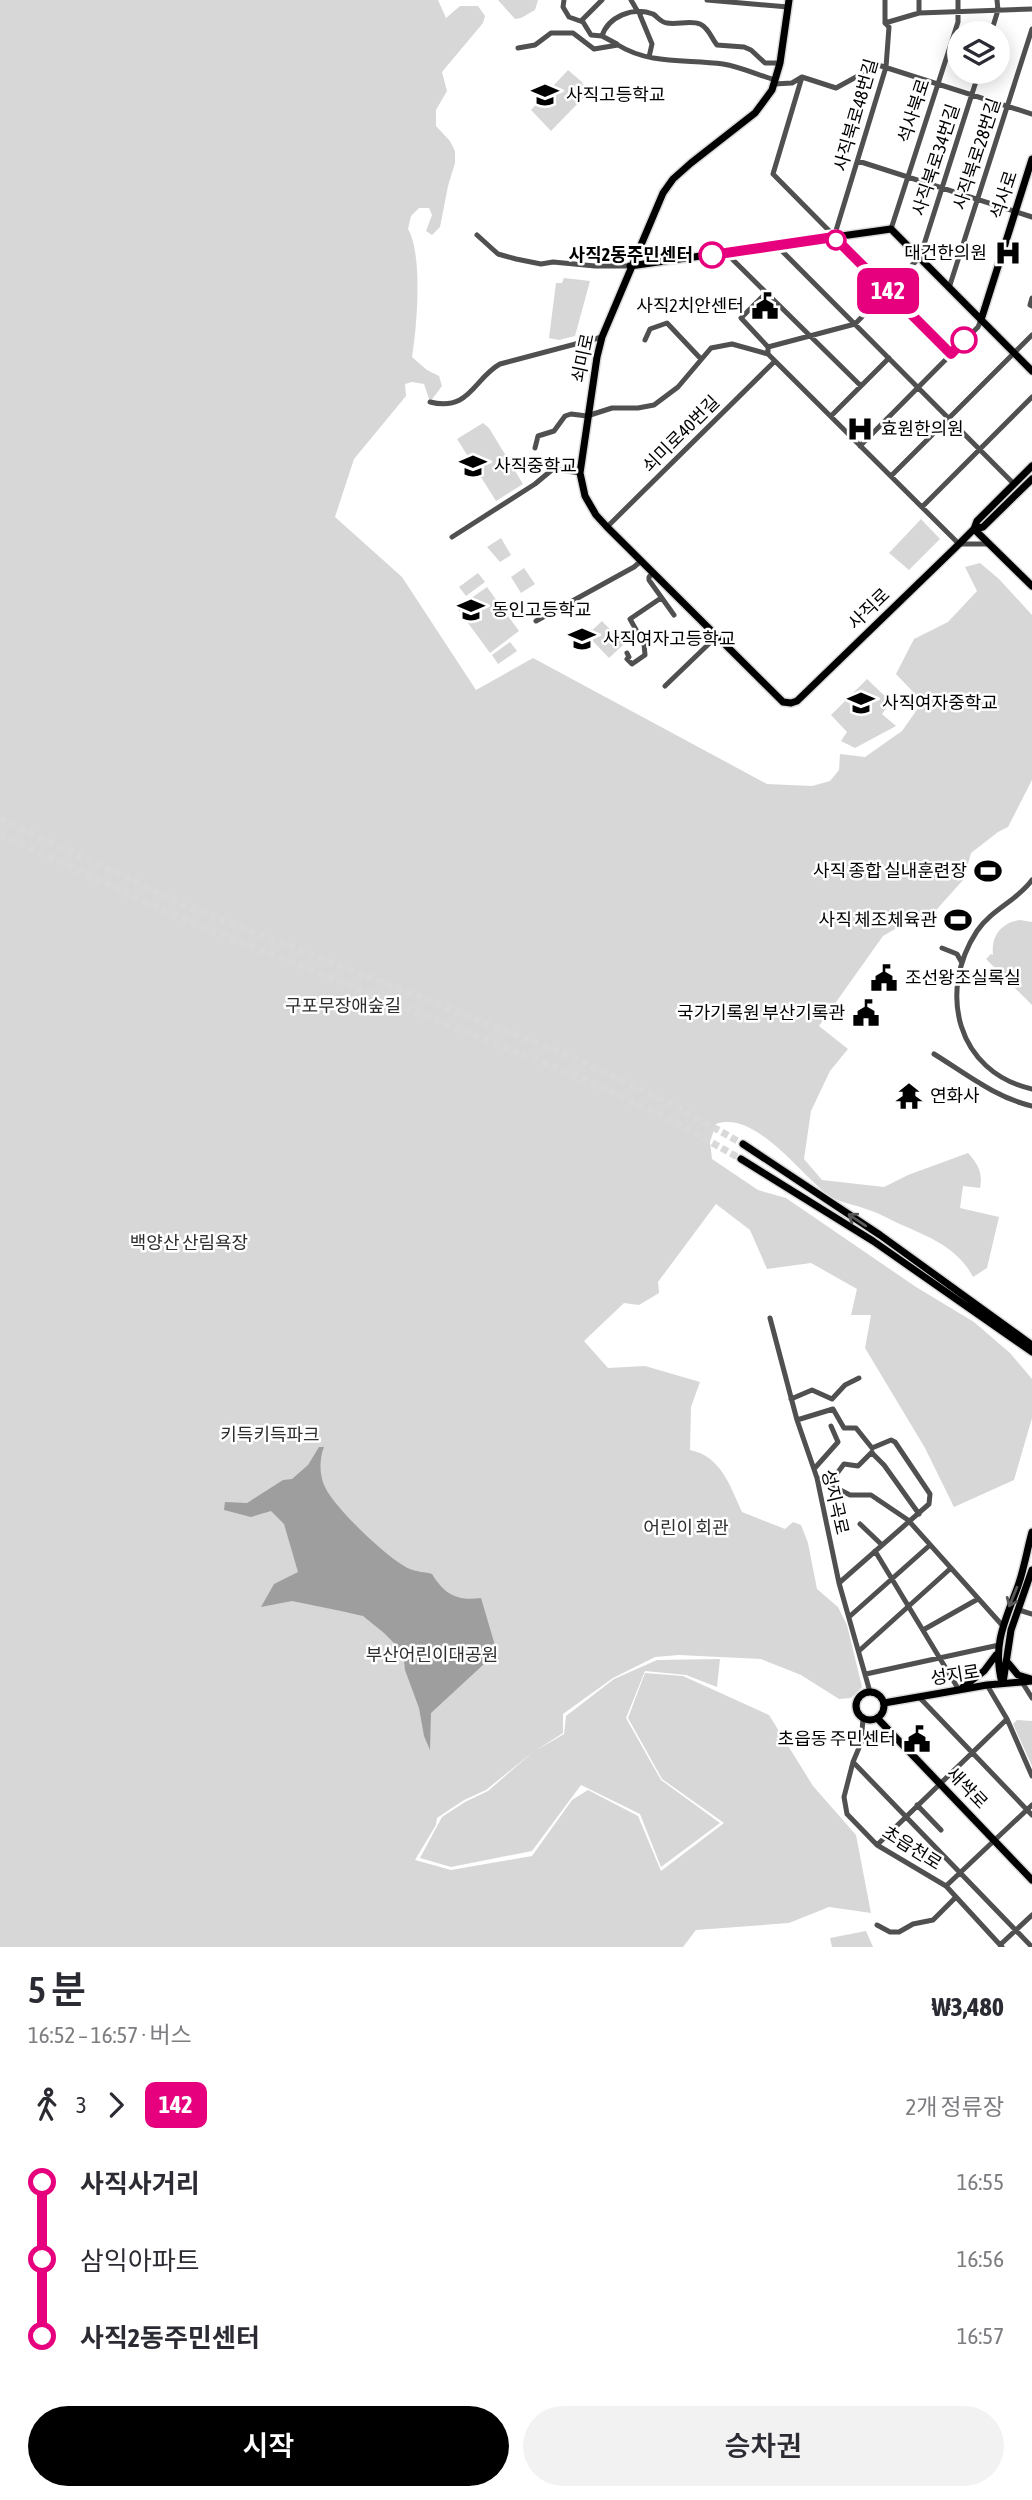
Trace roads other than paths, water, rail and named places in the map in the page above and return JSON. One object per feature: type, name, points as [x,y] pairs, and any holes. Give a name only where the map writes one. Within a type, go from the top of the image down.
[{"type":"main road","name":"쇠미로","points":[[783,702],[596,515],[585,496],[580,472],[601,337],[630,266],[663,193],[673,179],[755,113],[775,82],[788,4]]},
{"type":"main road","name":"석사로","points":[[981,320],[1032,159]]},
{"type":"main road","points":[[630,266],[891,229],[1032,371]]},
{"type":"main road","points":[[970,308],[986,304]]},
{"type":"main road","name":"사직로","points":[[783,702],[797,701],[974,529],[977,521],[1032,466]]},
{"type":"main road","name":"사직로","points":[[974,529],[983,527],[1032,479]]},
{"type":"main road","points":[[974,529],[1032,586]]},
{"type":"main road","points":[[743,1144],[880,1235],[1031,1350]]},
{"type":"main road","points":[[741,1159],[873,1241],[1031,1350]]},
{"type":"main road","points":[[1002,1683],[999,1672],[999,1646],[1002,1625],[1019,1584],[1032,1532]]},
{"type":"main road","points":[[1002,1683],[1011,1630],[1032,1570]]},
{"type":"main road","points":[[959,1690],[990,1665],[999,1646]]},
{"type":"main road","points":[[1007,1660],[1013,1671],[1032,1680]]},
{"type":"main road","name":"성지로","points":[[884,1703],[1032,1680]]},
{"type":"main road","points":[[870,1692],[881,1696],[884,1703],[884,1712],[871,1721],[863,1719],[856,1711],[856,1703],[863,1694],[870,1692]]},
{"type":"main road","name":"새싹로","points":[[878,1718],[1032,1880]]},
{"type":"street","points":[[564,0],[563,7],[569,17],[581,21],[591,35],[602,36],[631,53],[666,61],[726,65],[775,82],[792,83],[802,77],[836,88],[878,65],[1032,114]]},
{"type":"street","points":[[581,21],[602,0]]},
{"type":"street","points":[[631,0],[640,13],[652,44],[649,57]]},
{"type":"street","points":[[707,0],[788,4]]},
{"type":"street","name":"사직북로48번길","points":[[834,237],[886,67],[889,27],[885,23],[884,0]]},
{"type":"street","points":[[919,0],[919,13]]},
{"type":"street","name":"석사북로","points":[[891,229],[958,22],[958,0]]},
{"type":"street","points":[[995,21],[998,10],[997,0]]},
{"type":"street","points":[[885,23],[919,13],[1032,9]]},
{"type":"street","points":[[602,36],[604,27],[621,15],[653,14],[663,22],[699,23],[708,29],[717,45],[744,47],[765,63],[780,63]]},
{"type":"street","name":"사직북로28번길","points":[[950,288],[1032,29]]},
{"type":"street","points":[[518,48],[535,45],[551,33],[573,33],[594,49],[618,45]]},
{"type":"street","points":[[802,77],[773,174],[951,354]]},
{"type":"street","name":"사직북로34번길","points":[[920,257],[975,84]]},
{"type":"street","points":[[858,161],[1032,217]]},
{"type":"street","points":[[477,235],[498,254],[541,264],[553,262],[630,266]]},
{"type":"street","points":[[776,245],[1014,484]]},
{"type":"street","points":[[726,253],[861,386]]},
{"type":"street","points":[[535,448],[538,436],[554,431],[565,416],[587,416],[612,408],[654,405],[678,387],[710,348],[721,345],[768,350],[810,335],[855,324],[920,257]]},
{"type":"street","points":[[766,293],[741,318],[775,361],[959,544],[990,544]]},
{"type":"street","points":[[1032,299],[1032,306]]},
{"type":"street","points":[[860,446],[978,327],[981,320]]},
{"type":"street","points":[[645,340],[650,329],[667,323],[701,359]]},
{"type":"street","points":[[891,476],[1032,335]]},
{"type":"street","points":[[430,402],[442,405],[470,395],[489,370],[500,364],[601,337]]},
{"type":"street","points":[[831,416],[889,358]]},
{"type":"street","name":"쇠미로40번길","points":[[607,527],[775,361]]},
{"type":"street","points":[[922,507],[1032,397]]},
{"type":"street","points":[[452,537],[535,484],[553,469],[580,472]]},
{"type":"street","points":[[536,621],[641,561]]},
{"type":"street","points":[[653,573],[649,580],[674,615]]},
{"type":"street","points":[[627,653],[629,657],[626,659],[632,664],[642,659],[646,649],[630,619],[661,598]]},
{"type":"street","points":[[665,686],[717,636]]},
{"type":"street","points":[[1032,880],[1018,897],[998,909],[983,923],[971,941],[962,963],[957,987],[957,1010],[968,1043],[996,1074],[1032,1089]]},
{"type":"street","points":[[942,948],[957,954],[962,963]]},
{"type":"street","points":[[934,1054],[987,1088],[1032,1107]]},
{"type":"street","name":"성지곡로","points":[[770,1318],[797,1420],[817,1478],[839,1583],[870,1692]]},
{"type":"street","points":[[791,1399],[812,1390],[832,1399],[845,1385],[859,1378]]},
{"type":"street","points":[[797,1420],[833,1409],[844,1428],[856,1428],[919,1514]]},
{"type":"street","points":[[814,1469],[838,1443],[831,1426]]},
{"type":"street","points":[[829,1484],[844,1464],[859,1466],[873,1450],[891,1440],[930,1494],[929,1504],[919,1514],[908,1520],[839,1583]]},
{"type":"street","points":[[817,1478],[850,1495],[871,1495],[908,1520],[1002,1625]]},
{"type":"street","points":[[860,1524],[882,1545]]},
{"type":"street","points":[[849,1617],[930,1545]]},
{"type":"street","points":[[875,1551],[959,1690]]},
{"type":"street","points":[[860,1650],[951,1568]]},
{"type":"street","points":[[923,1630],[978,1599]]},
{"type":"street","points":[[1023,1600],[1032,1599]]},
{"type":"street","points":[[1019,1610],[1032,1614]]},
{"type":"street","points":[[866,1674],[999,1646]]},
{"type":"street","points":[[1022,1682],[1032,1698]]},
{"type":"street","points":[[988,1685],[1007,1719],[1032,1776]]},
{"type":"street","points":[[919,1697],[972,1753],[1029,1807],[1032,1815]]},
{"type":"street","name":"초읍천로","points":[[863,1719],[861,1744],[853,1762],[844,1797],[846,1814],[877,1845],[946,1886],[1001,1946]]},
{"type":"street","points":[[877,1845],[1007,1719]]},
{"type":"street","points":[[853,1762],[1032,1947]]},
{"type":"street","points":[[917,1805],[941,1830]]},
{"type":"street","points":[[946,1886],[1029,1807]]},
{"type":"street","points":[[877,1925],[890,1932],[899,1932],[913,1924],[933,1920],[956,1898]]},
{"type":"street","points":[[1001,1946],[1032,1914]]},
{"type":"tunnel","points":[[0,819],[185,905],[567,1055],[672,1104],[743,1144]]},
{"type":"tunnel","points":[[0,834],[171,914],[569,1073],[668,1118],[741,1159]]},
{"type":"place","name":"사직고등학교","points":[[545,95]]},
{"type":"place","name":"대건한의원","points":[[1008,253]]},
{"type":"place","name":"사직2동주민센터","points":[[712,255]]},
{"type":"place","name":"사직2치안센터","points":[[765,306]]},
{"type":"place","name":"효원한의원","points":[[860,429]]},
{"type":"place","name":"사직중학교","points":[[473,466]]},
{"type":"place","name":"동인고등학교","points":[[471,610]]},
{"type":"place","name":"사직여자고등학교","points":[[582,639]]},
{"type":"place","name":"사직여자중학교","points":[[861,703]]},
{"type":"place","name":"사직 종합 실내훈련장","points":[[988,871]]},
{"type":"place","name":"사직 체조체육관","points":[[958,920]]},
{"type":"place","name":"조선왕조실록실","points":[[884,978]]},
{"type":"place","name":"국가기록원 부산기록관","points":[[866,1013]]},
{"type":"place","name":"연화사","points":[[909,1096]]},
{"type":"place","name":"초읍동 주민센터","points":[[917,1739]]},
{"type":"park label","name":"구포무장애숲길","points":[[343,1006]]},
{"type":"park label","name":"백양산 산림욕장","points":[[189,1243]]},
{"type":"park label","name":"키득키득파크","points":[[270,1435]]},
{"type":"park label","name":"어린이 회관","points":[[686,1528]]},
{"type":"park label","name":"부산어린이대공원","points":[[432,1655]]}]
